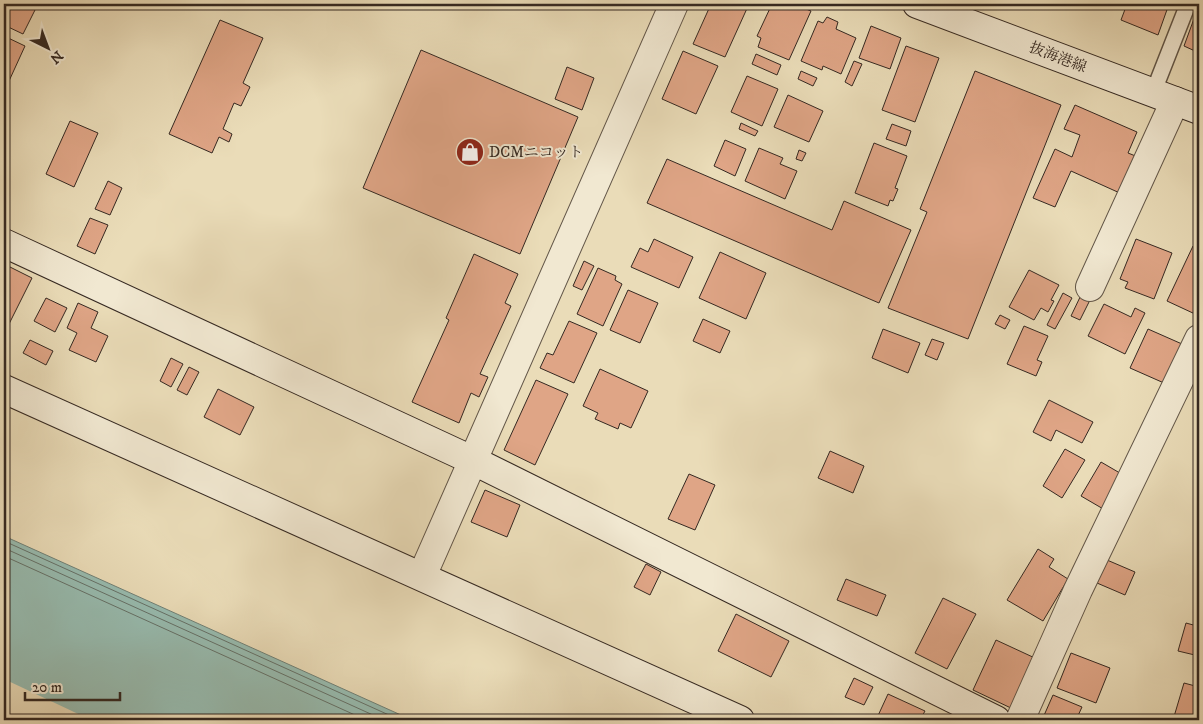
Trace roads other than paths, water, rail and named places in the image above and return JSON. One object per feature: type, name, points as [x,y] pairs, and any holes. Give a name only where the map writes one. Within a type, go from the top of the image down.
[{"type":"street","points":[[422,576],[674,4]]},
{"type":"street","name":"抜海港線","points":[[917,4],[1176,102]]},
{"type":"street","points":[[1090,287],[1176,102]]},
{"type":"street","points":[[4,243],[474,461],[996,720]]},
{"type":"street","points":[[1020,720],[1078,590],[1199,339]]},
{"type":"street","points":[[4,389],[740,720]]},
{"type":"lane","points":[[1176,102],[1188,4]]},
{"type":"water","points":[[4,536],[412,720],[4,720]]},
{"type":"place","name":"DCMニコット","points":[[470,152]]}]
